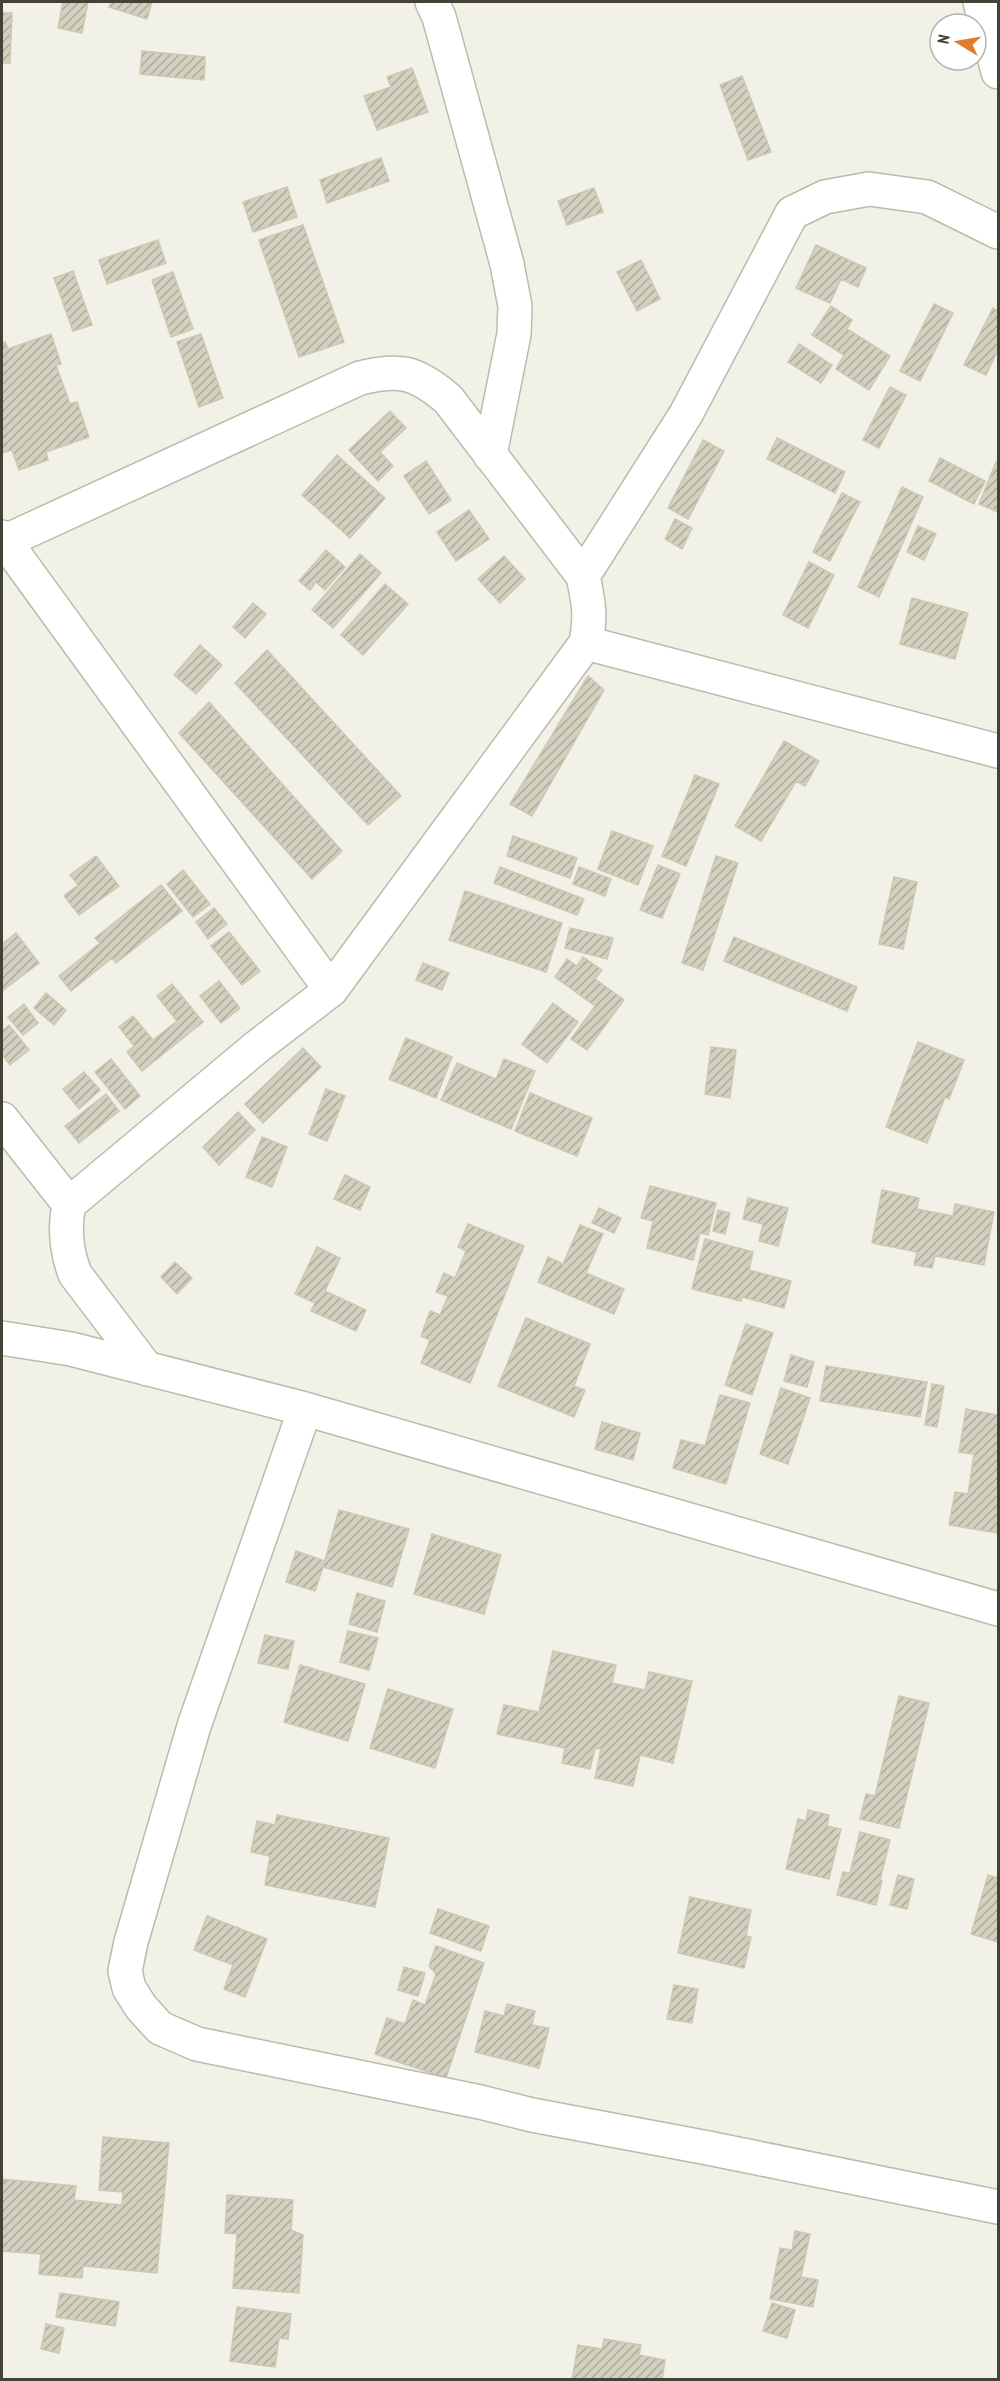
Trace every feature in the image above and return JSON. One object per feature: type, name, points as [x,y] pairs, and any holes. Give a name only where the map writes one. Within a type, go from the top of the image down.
[{"type":"street","points":[[432,2],[442,28],[507,264],[515,306],[514,334],[490,455]]},
{"type":"street","points":[[980,2],[999,72]]},
{"type":"street","points":[[583,576],[686,414],[792,213],[825,197],[869,189],[927,197],[999,232]]},
{"type":"street","points":[[147,1369],[75,1274],[68,1255],[65,1227],[69,1204],[258,1046],[331,990],[586,643],[590,617],[583,576],[448,399],[431,385],[405,373],[385,372],[360,378],[4,539],[331,990]]},
{"type":"street","points":[[586,643],[999,751]]},
{"type":"street","points":[[2,1119],[69,1204]]},
{"type":"street","points":[[2,1338],[71,1350],[305,1409],[999,1610]]},
{"type":"street","points":[[305,1409],[194,1726],[130,1942],[126,1971],[129,1988],[141,2007],[160,2028],[197,2044],[480,2102],[532,2115],[999,2207]]},
{"type":"building","points":[[63,2],[88,2],[82,33],[58,28]]},
{"type":"building","points":[[111,2],[152,2],[147,19],[109,7]]},
{"type":"building","points":[[2,13],[12,13],[10,63],[2,63]]},
{"type":"building","points":[[142,51],[205,57],[204,80],[140,74]]},
{"type":"building","points":[[412,68],[428,112],[377,130],[364,96],[391,87],[387,77]]},
{"type":"building","points":[[742,76],[771,152],[748,160],[720,85]]},
{"type":"building","points":[[381,158],[389,181],[327,203],[320,180]]},
{"type":"building","points":[[287,187],[297,217],[253,232],[243,202]]},
{"type":"building","points":[[594,188],[603,212],[567,225],[558,201]]},
{"type":"building","points":[[303,225],[344,342],[299,357],[259,240]]},
{"type":"building","points":[[158,240],[166,263],[107,284],[99,260]]},
{"type":"building","points":[[816,245],[866,268],[858,287],[841,279],[830,303],[796,288]]},
{"type":"building","points":[[641,260],[660,299],[637,311],[617,272]]},
{"type":"building","points":[[73,271],[92,325],[73,331],[54,278]]},
{"type":"building","points":[[173,272],[193,329],[171,337],[152,280]]},
{"type":"building","points":[[934,304],[953,313],[920,381],[900,371]]},
{"type":"building","points":[[831,306],[852,320],[847,329],[890,356],[869,390],[836,369],[844,355],[812,335]]},
{"type":"building","points":[[993,308],[998,311],[998,350],[986,375],[964,365]]},
{"type":"building","points":[[51,334],[61,364],[56,365],[70,404],[77,402],[89,437],[46,452],[48,460],[19,470],[12,450],[2,453],[2,343],[5,342],[8,349]]},
{"type":"building","points":[[201,334],[223,398],[199,407],[177,342]]},
{"type":"building","points":[[799,344],[832,365],[821,383],[788,362]]},
{"type":"building","points":[[890,387],[906,395],[879,448],[863,440]]},
{"type":"building","points":[[390,411],[406,428],[380,452],[393,466],[378,481],[349,450]]},
{"type":"building","points":[[777,438],[845,472],[835,493],[767,459]]},
{"type":"building","points":[[703,440],[724,451],[688,519],[668,508]]},
{"type":"building","points":[[337,455],[385,498],[350,538],[302,495]]},
{"type":"building","points":[[940,458],[985,481],[974,504],[929,481]]},
{"type":"building","points":[[426,461],[451,500],[429,514],[404,476]]},
{"type":"building","points":[[996,462],[998,463],[998,512],[979,504]]},
{"type":"building","points":[[902,487],[923,497],[879,597],[858,587]]},
{"type":"building","points":[[842,493],[860,502],[830,561],[813,552]]},
{"type":"building","points":[[469,510],[489,539],[456,561],[437,532]]},
{"type":"building","points":[[675,519],[692,528],[682,549],[665,539]]},
{"type":"building","points":[[918,526],[936,534],[924,560],[907,552]]},
{"type":"building","points":[[326,550],[345,567],[325,590],[316,582],[310,590],[299,581]]},
{"type":"building","points":[[360,554],[381,573],[333,628],[312,610]]},
{"type":"building","points":[[504,556],[525,579],[500,603],[478,579]]},
{"type":"building","points":[[809,562],[834,575],[808,628],[783,615]]},
{"type":"building","points":[[385,584],[408,604],[363,655],[341,635]]},
{"type":"building","points":[[912,598],[968,613],[955,659],[900,644]]},
{"type":"building","points":[[253,603],[266,614],[245,638],[233,627]]},
{"type":"building","points":[[200,645],[222,665],[196,694],[174,675]]},
{"type":"building","points":[[267,650],[401,796],[368,825],[235,683]]},
{"type":"building","points":[[588,676],[604,690],[532,816],[510,804]]},
{"type":"building","points":[[209,702],[342,851],[312,879],[179,733]]},
{"type":"building","points":[[784,741],[819,761],[805,786],[796,781],[761,841],[735,826]]},
{"type":"building","points":[[695,775],[719,784],[686,866],[662,856]]},
{"type":"building","points":[[612,831],[653,846],[638,885],[598,869]]},
{"type":"building","points":[[513,836],[577,858],[570,878],[507,856]]},
{"type":"building","points":[[96,856],[119,886],[79,915],[64,896],[78,885],[70,875]]},
{"type":"building","points":[[716,856],[738,863],[703,970],[682,963]]},
{"type":"building","points":[[658,865],[680,874],[662,918],[640,910]]},
{"type":"building","points":[[500,867],[584,899],[577,915],[494,883]]},
{"type":"building","points":[[579,867],[611,879],[605,896],[573,884]]},
{"type":"building","points":[[183,870],[210,904],[193,917],[167,884]]},
{"type":"building","points":[[894,877],[917,882],[903,949],[879,944]]},
{"type":"building","points":[[161,885],[182,911],[116,963],[112,958],[71,991],[59,976],[100,943],[95,938]]},
{"type":"building","points":[[465,891],[562,923],[546,972],[449,940]]},
{"type":"building","points":[[214,908],[227,924],[208,939],[196,922]]},
{"type":"building","points":[[570,928],[613,938],[607,959],[565,948]]},
{"type":"building","points":[[229,932],[260,971],[242,985],[211,946]]},
{"type":"building","points":[[16,933],[39,963],[2,991],[2,944]]},
{"type":"building","points":[[734,937],[857,987],[847,1011],[724,961]]},
{"type":"building","points":[[583,957],[602,970],[595,979],[624,1000],[587,1050],[571,1039],[595,1006],[555,977],[567,959],[577,966]]},
{"type":"building","points":[[423,963],[449,973],[442,990],[416,980]]},
{"type":"building","points":[[219,981],[240,1008],[221,1023],[200,996]]},
{"type":"building","points":[[172,984],[203,1022],[142,1071],[127,1052],[134,1046],[119,1027],[133,1016],[153,1040],[177,1021],[157,996]]},
{"type":"building","points":[[46,993],[66,1010],[54,1025],[34,1008]]},
{"type":"building","points":[[553,1003],[578,1022],[547,1063],[522,1044]]},
{"type":"building","points":[[24,1004],[38,1023],[23,1035],[8,1017]]},
{"type":"building","points":[[9,1025],[29,1050],[10,1065],[2,1054],[2,1031]]},
{"type":"building","points":[[406,1038],[452,1057],[436,1098],[389,1079]]},
{"type":"building","points":[[918,1042],[964,1060],[949,1099],[945,1097],[927,1143],[886,1127]]},
{"type":"building","points":[[711,1047],[736,1050],[730,1098],[705,1094]]},
{"type":"building","points":[[303,1048],[321,1067],[263,1123],[245,1104]]},
{"type":"building","points":[[111,1059],[140,1096],[125,1109],[95,1072]]},
{"type":"building","points":[[504,1059],[535,1071],[511,1129],[441,1100],[457,1063],[496,1079]]},
{"type":"building","points":[[84,1072],[100,1090],[79,1109],[63,1089]]},
{"type":"building","points":[[326,1089],[345,1096],[327,1141],[309,1134]]},
{"type":"building","points":[[530,1093],[592,1118],[577,1156],[515,1131]]},
{"type":"building","points":[[106,1094],[119,1111],[79,1143],[65,1126]]},
{"type":"building","points":[[238,1112],[255,1130],[219,1165],[203,1147]]},
{"type":"building","points":[[262,1137],[287,1147],[272,1187],[246,1177]]},
{"type":"building","points":[[345,1175],[370,1187],[360,1210],[334,1199]]},
{"type":"building","points":[[650,1186],[716,1203],[708,1235],[700,1233],[693,1260],[647,1248],[653,1221],[641,1218]]},
{"type":"building","points":[[882,1190],[919,1198],[917,1209],[953,1216],[955,1204],[994,1212],[984,1265],[935,1256],[932,1268],[914,1265],[917,1252],[872,1243]]},
{"type":"building","points":[[748,1198],[788,1208],[778,1246],[759,1241],[763,1224],[743,1219]]},
{"type":"building","points":[[599,1208],[621,1218],[614,1233],[592,1223]]},
{"type":"building","points":[[718,1210],[730,1213],[725,1234],[713,1231]]},
{"type":"building","points":[[468,1224],[524,1246],[470,1383],[421,1363],[430,1340],[421,1336],[430,1311],[440,1315],[448,1296],[436,1292],[444,1273],[455,1278],[466,1251],[458,1247]]},
{"type":"building","points":[[580,1225],[603,1234],[586,1273],[624,1289],[614,1314],[538,1282],[548,1257],[563,1264]]},
{"type":"building","points":[[705,1239],[753,1252],[749,1270],[791,1281],[784,1308],[742,1297],[741,1301],[692,1289]]},
{"type":"building","points":[[317,1247],[340,1258],[325,1291],[366,1310],[356,1331],[311,1311],[315,1303],[295,1294]]},
{"type":"building","points":[[175,1262],[192,1278],[177,1294],[161,1277]]},
{"type":"building","points":[[526,1318],[590,1344],[574,1386],[585,1390],[574,1417],[498,1386]]},
{"type":"building","points":[[746,1324],[773,1333],[752,1395],[725,1385]]},
{"type":"building","points":[[791,1355],[814,1362],[807,1387],[784,1381]]},
{"type":"building","points":[[826,1366],[927,1382],[920,1417],[820,1401]]},
{"type":"building","points":[[932,1384],[944,1386],[937,1427],[925,1425]]},
{"type":"building","points":[[781,1388],[810,1398],[788,1464],[760,1454]]},
{"type":"building","points":[[720,1395],[750,1403],[726,1484],[673,1468],[681,1440],[705,1446]]},
{"type":"building","points":[[966,1409],[998,1415],[998,1533],[949,1525],[955,1492],[968,1494],[974,1454],[959,1452]]},
{"type":"building","points":[[602,1422],[640,1433],[633,1460],[595,1449]]},
{"type":"building","points":[[339,1510],[409,1529],[392,1587],[323,1567]]},
{"type":"building","points":[[432,1534],[501,1555],[484,1614],[414,1594]]},
{"type":"building","points":[[296,1551],[325,1561],[315,1591],[286,1582]]},
{"type":"building","points":[[357,1593],[385,1601],[377,1632],[349,1624]]},
{"type":"building","points":[[348,1631],[378,1638],[369,1670],[340,1662]]},
{"type":"building","points":[[265,1635],[294,1641],[288,1669],[258,1663]]},
{"type":"building","points":[[553,1651],[616,1665],[612,1683],[645,1690],[649,1672],[692,1681],[673,1763],[640,1755],[633,1786],[595,1778],[601,1749],[595,1748],[590,1769],[562,1763],[565,1748],[497,1734],[504,1705],[539,1712]]},
{"type":"building","points":[[300,1665],[365,1684],[348,1741],[284,1722]]},
{"type":"building","points":[[388,1689],[453,1709],[435,1768],[370,1748]]},
{"type":"building","points":[[899,1696],[929,1703],[899,1828],[860,1819],[866,1794],[875,1796]]},
{"type":"building","points":[[808,1810],[829,1815],[827,1826],[841,1829],[829,1879],[786,1869],[798,1819],[806,1821]]},
{"type":"building","points":[[277,1815],[389,1838],[375,1907],[265,1885],[270,1856],[251,1852],[257,1821],[275,1825]]},
{"type":"building","points":[[860,1832],[890,1840],[876,1905],[837,1895],[843,1872],[850,1873]]},
{"type":"building","points":[[898,1875],[914,1879],[907,1909],[890,1905]]},
{"type":"building","points":[[988,1875],[998,1878],[998,1942],[971,1934]]},
{"type":"building","points":[[690,1897],[751,1910],[746,1936],[751,1937],[744,1968],[678,1953]]},
{"type":"building","points":[[438,1909],[489,1926],[481,1951],[430,1933]]},
{"type":"building","points":[[207,1916],[267,1939],[245,1997],[224,1989],[233,1965],[194,1950]]},
{"type":"building","points":[[436,1946],[484,1963],[446,2078],[375,2054],[387,2018],[405,2024],[413,2000],[425,2005],[436,1974],[429,1966]]},
{"type":"building","points":[[404,1967],[425,1973],[418,1996],[398,1990]]},
{"type":"building","points":[[674,1985],[698,1989],[692,2023],[667,2019]]},
{"type":"building","points":[[507,2004],[535,2011],[532,2025],[549,2028],[539,2068],[475,2052],[485,2011],[504,2016]]},
{"type":"building","points":[[103,2137],[169,2143],[157,2273],[83,2266],[82,2278],[39,2274],[41,2254],[2,2251],[2,2179],[76,2186],[74,2200],[122,2205],[123,2192],[99,2190]]},
{"type":"building","points":[[227,2195],[293,2200],[291,2230],[303,2235],[299,2293],[233,2288],[237,2234],[225,2233]]},
{"type":"building","points":[[795,2231],[810,2234],[801,2277],[818,2280],[813,2307],[770,2299],[780,2248],[792,2250]]},
{"type":"building","points":[[60,2293],[119,2302],[115,2326],[56,2317]]},
{"type":"building","points":[[772,2303],[795,2310],[787,2338],[763,2331]]},
{"type":"building","points":[[237,2307],[291,2314],[288,2339],[279,2338],[275,2367],[230,2361]]},
{"type":"building","points":[[46,2324],[64,2328],[59,2353],[41,2349]]},
{"type":"building","points":[[604,2339],[641,2345],[639,2355],[665,2360],[662,2380],[572,2380],[578,2345],[602,2349]]}]
